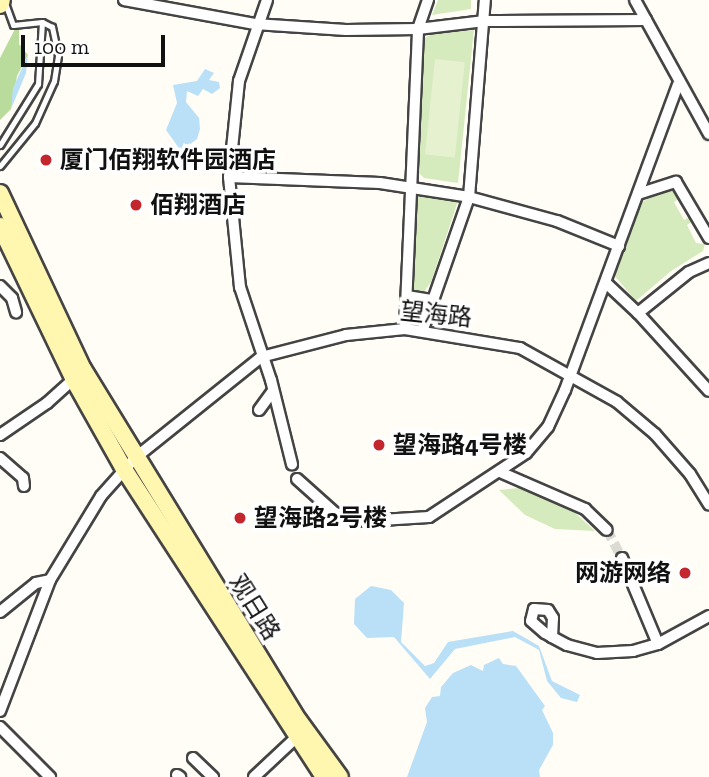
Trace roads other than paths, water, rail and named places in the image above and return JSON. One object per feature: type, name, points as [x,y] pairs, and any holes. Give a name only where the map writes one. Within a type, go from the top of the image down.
[{"type":"street","points":[[0,5],[3,0]]},
{"type":"street","points":[[124,0],[150,2],[255,24],[418,29],[485,20],[646,20]]},
{"type":"street","points":[[267,0],[255,24],[239,81],[229,177],[240,287],[292,464]]},
{"type":"street","points":[[405,328],[418,29],[428,0]]},
{"type":"street","points":[[423,329],[469,197],[485,0]]},
{"type":"street","points":[[635,0],[678,85],[709,134]]},
{"type":"street","points":[[297,479],[335,513],[365,521],[429,517],[500,472],[548,427],[572,373],[678,85]]},
{"type":"street","points":[[229,177],[410,187],[469,197],[556,221],[619,246]]},
{"type":"street","points":[[638,194],[676,182],[709,238]]},
{"type":"street","name":"观日路","points":[[0,193],[78,374]]},
{"type":"street","name":"观日路","points":[[0,226],[78,374],[130,463],[300,734],[324,777]]},
{"type":"street","points":[[638,313],[689,272],[709,262]]},
{"type":"street","points":[[606,282],[709,391]]},
{"type":"street","points":[[0,286],[12,298],[16,313]]},
{"type":"street","points":[[407,296],[433,300]]},
{"type":"street","name":"望海路","points":[[130,463],[261,357],[346,335],[405,328],[423,329],[520,348],[572,373],[655,434],[690,474],[709,504]]},
{"type":"street","points":[[0,435],[78,374]]},
{"type":"street","points":[[259,410],[272,392]]},
{"type":"street","points":[[0,458],[23,478],[24,486]]},
{"type":"street","points":[[0,711],[50,580],[101,496],[130,463]]},
{"type":"street","points":[[500,472],[585,509],[607,530]]},
{"type":"street","points":[[622,558],[658,644]]},
{"type":"street","points":[[0,612],[36,583],[50,580]]},
{"type":"street","points":[[552,637],[597,653],[634,651],[658,644],[709,616]]},
{"type":"street","points":[[0,727],[50,777]]},
{"type":"street","points":[[254,777],[300,734]]},
{"type":"street","name":"观日路","points":[[300,734],[340,777]]},
{"type":"street","points":[[193,758],[213,777]]},
{"type":"lane","points":[[0,166],[36,124],[54,81],[57,39],[52,27],[42,22],[30,25],[9,21],[3,0]]},
{"type":"lane","points":[[0,145],[38,84],[42,22]]},
{"type":"water","points":[[28,55],[26,73],[11,109],[13,88]]},
{"type":"water","points":[[205,69],[214,73],[209,80],[219,82],[220,88],[212,94],[203,89],[198,96],[187,91],[186,102],[199,118],[200,129],[197,139],[181,151],[166,130],[177,103],[173,85],[197,81]]},
{"type":"water","points":[[371,586],[391,590],[404,603],[401,642],[425,666],[434,663],[448,642],[513,631],[539,646],[552,681],[580,695],[577,702],[561,698],[547,681],[539,650],[515,637],[455,649],[430,679],[394,637],[367,638],[354,624],[355,599]]},
{"type":"water","points":[[499,658],[503,664],[516,666],[545,706],[542,710],[553,733],[553,745],[539,770],[540,777],[407,777],[427,722],[425,708],[432,697],[440,696],[441,687],[453,673],[471,665],[483,671],[484,665]]},
{"type":"tunnel","points":[[607,530],[622,558]]},
{"type":"place","name":"厦门佰翔软件园酒店","points":[[46,160]]},
{"type":"place","name":"佰翔酒店","points":[[136,205]]},
{"type":"place","name":"望海路4号楼","points":[[379,445]]},
{"type":"place","name":"望海路2号楼","points":[[240,518]]},
{"type":"place","name":"网游网络","points":[[685,573]]}]
